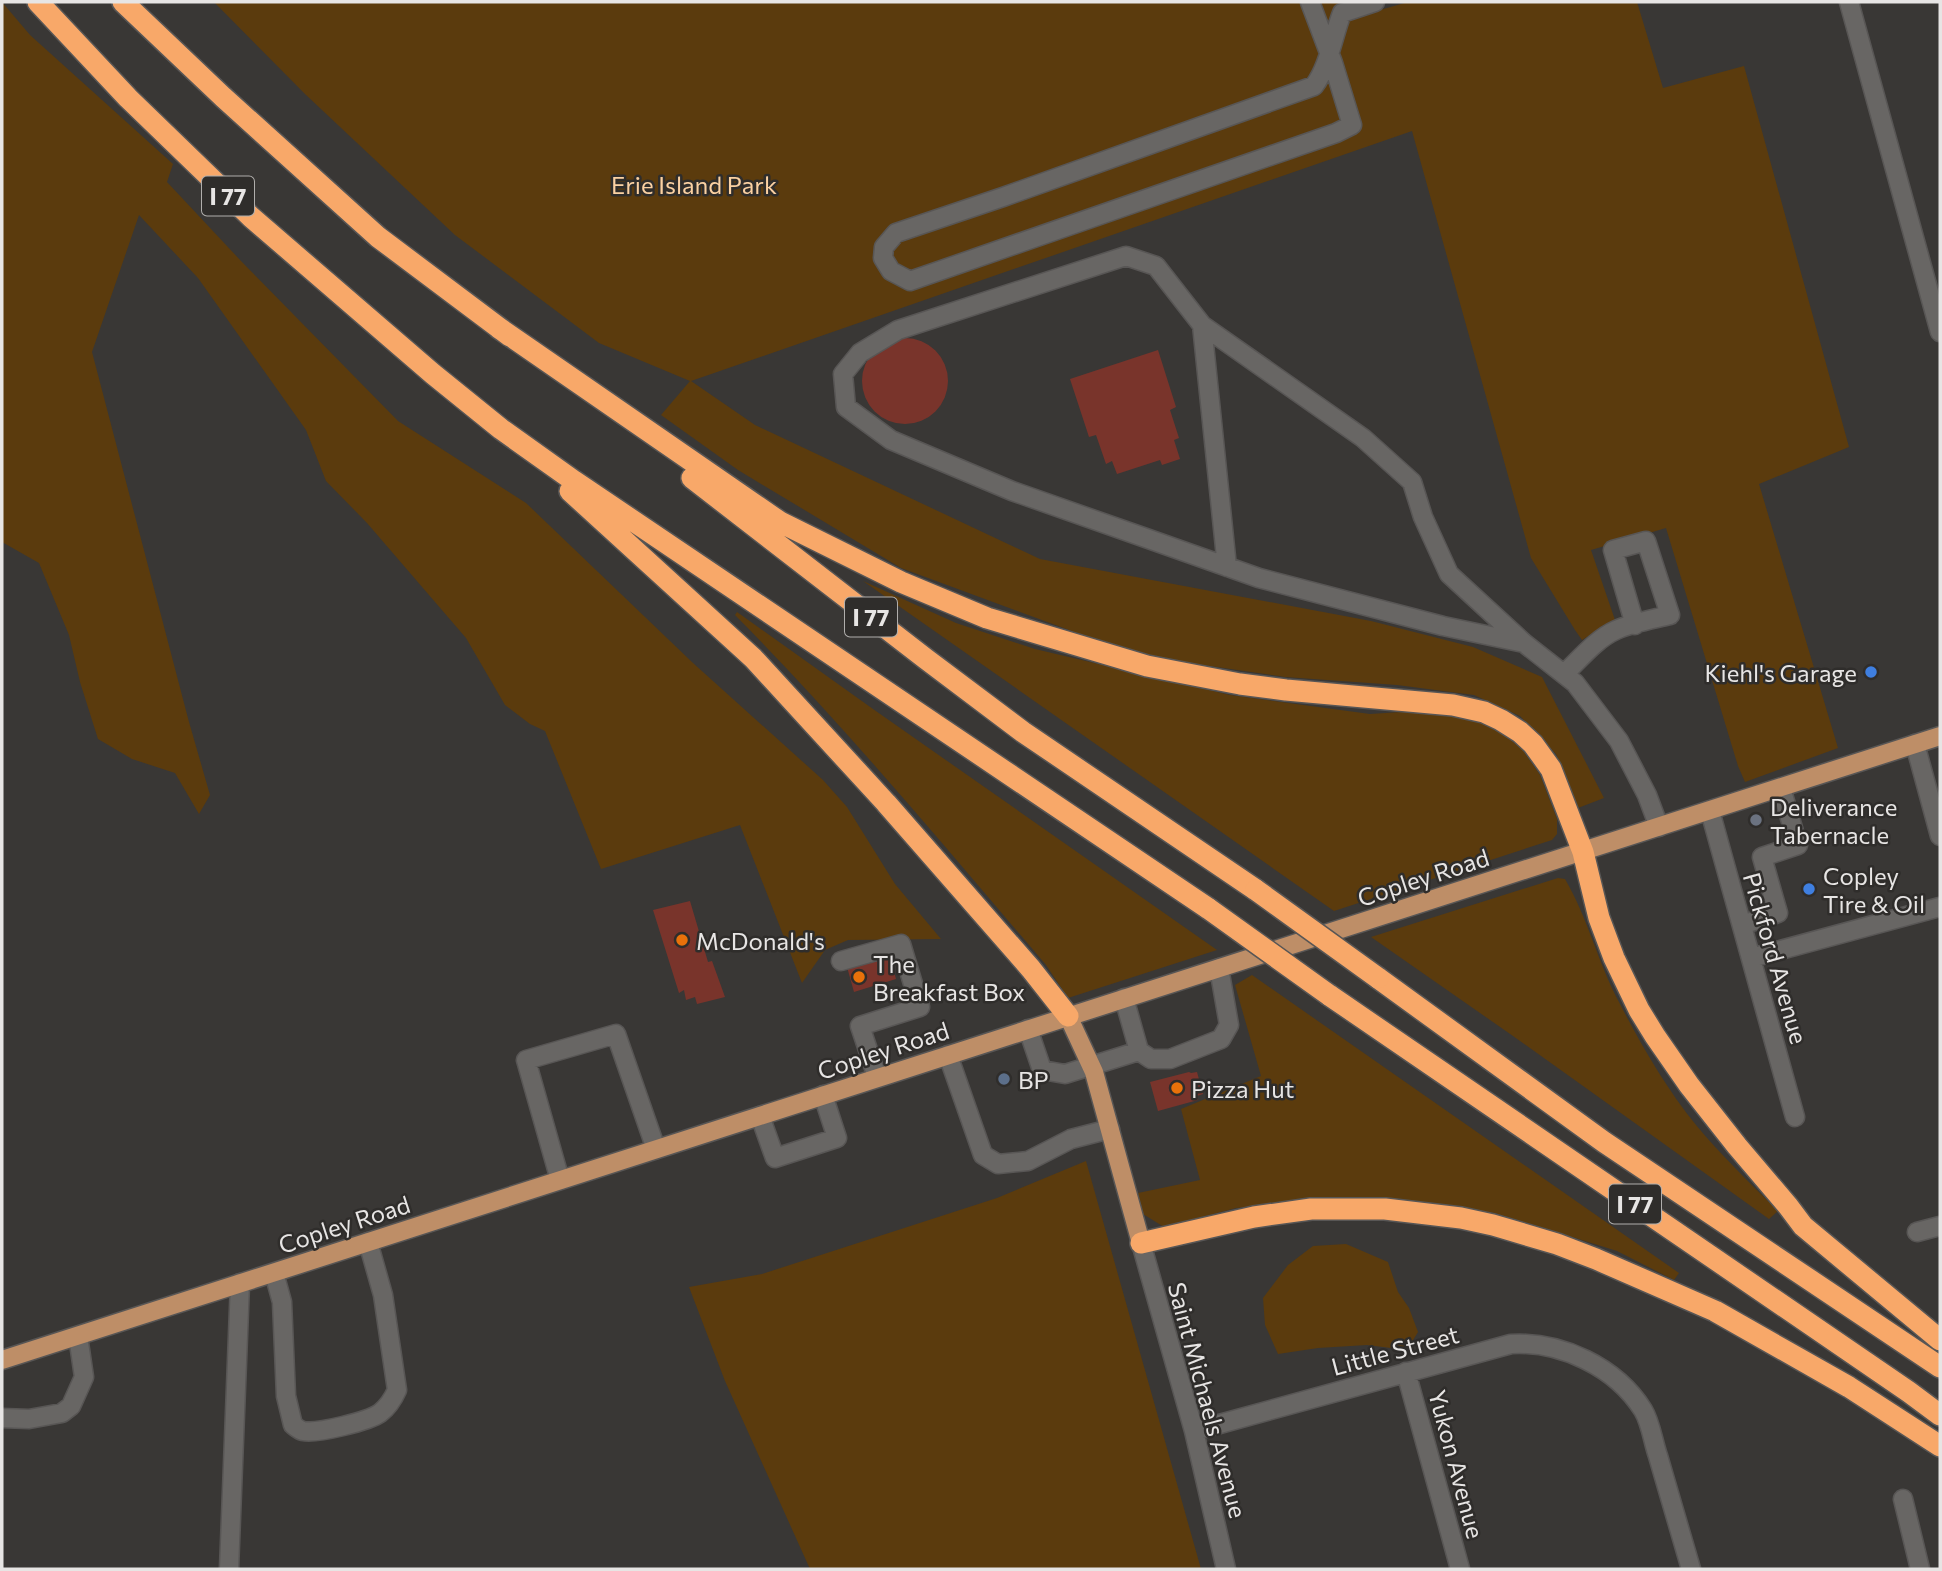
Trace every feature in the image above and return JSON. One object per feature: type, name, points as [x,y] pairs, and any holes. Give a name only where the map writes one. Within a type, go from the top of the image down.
[{"type":"highway","name":"I 77","points":[[38,2],[128,98],[251,217],[501,429],[1209,909],[1329,995],[1940,1415]]},
{"type":"highway","name":"I 77","points":[[123,2],[378,237],[1001,716],[1256,890],[1604,1142],[1940,1367]]},
{"type":"highway","points":[[499,328],[779,523],[901,582],[987,618],[1115,658],[1194,676],[1286,690],[1453,705],[1484,712],[1520,732],[1547,763],[1583,852],[1599,918],[1622,976],[1655,1036],[1689,1085],[1803,1226],[1940,1340]]},
{"type":"highway","points":[[501,429],[753,658],[887,803],[1031,969],[1068,1016]]},
{"type":"highway","points":[[1141,1243],[1254,1217],[1311,1209],[1385,1209],[1493,1224],[1597,1259],[1715,1311],[1849,1387],[1940,1446]]},
{"type":"main road","name":"Copley Road","points":[[2,1360],[1940,736]]},
{"type":"main road","points":[[1068,1016],[1092,1067],[1141,1243]]},
{"type":"street","points":[[1310,2],[1329,51],[1352,125],[1336,133],[910,281],[891,271],[883,258],[884,247],[896,233],[1314,86],[1322,76],[1329,51],[1342,13],[1375,2]]},
{"type":"street","points":[[1849,2],[1940,332]]},
{"type":"street","points":[[1524,643],[1443,626],[1259,578],[1012,491],[891,439],[846,407],[843,374],[860,353],[898,330],[1126,256],[1156,266],[1202,324],[1363,438],[1412,482],[1423,517],[1449,574],[1524,643],[1575,683],[1619,741],[1647,794],[1659,827]]},
{"type":"street","points":[[1202,324],[1227,567]]},
{"type":"street","points":[[1564,674],[1599,641],[1616,630],[1635,625],[1671,615],[1646,541],[1613,550],[1635,625]]},
{"type":"street","points":[[1915,744],[1940,836]]},
{"type":"street","points":[[1742,925],[1778,913],[1762,857],[1798,845],[1781,788]]},
{"type":"street","name":"Pickford Avenue","points":[[1710,811],[1795,1117]]},
{"type":"street","points":[[1751,958],[1940,907]]},
{"type":"street","points":[[841,961],[901,944],[920,1007],[860,1026],[877,1077]]},
{"type":"street","points":[[1125,998],[1139,1051],[1151,1059],[1170,1059],[1221,1039],[1229,1025],[1219,968]]},
{"type":"street","points":[[1028,1029],[1042,1070],[1065,1074],[1139,1051]]},
{"type":"street","points":[[560,1180],[526,1060],[617,1034],[656,1149]]},
{"type":"street","points":[[948,1055],[983,1155],[998,1164],[1028,1161],[1071,1139],[1110,1129]]},
{"type":"street","points":[[760,1116],[775,1158],[837,1138],[823,1095]]},
{"type":"street","points":[[1917,1232],[1940,1226]]},
{"type":"street","points":[[274,1273],[282,1302],[286,1396],[293,1425],[303,1431],[357,1423],[379,1414],[392,1402],[397,1390],[383,1295],[368,1242]]},
{"type":"street","name":"Saint Michaels Avenue","points":[[1141,1243],[1194,1432],[1226,1569]]},
{"type":"street","points":[[229,1569],[240,1283]]},
{"type":"street","points":[[2,1418],[29,1419],[62,1413],[71,1406],[84,1377],[78,1336]]},
{"type":"street","name":"Little Street","points":[[1194,1432],[1511,1344],[1525,1343],[1556,1348],[1590,1362],[1607,1373],[1629,1391],[1645,1413],[1691,1569]]},
{"type":"street","name":"Yukon Avenue","points":[[1406,1372],[1460,1569]]},
{"type":"street","points":[[1903,1499],[1920,1569]]},
{"type":"green space","points":[[2,2],[30,35],[173,164],[167,182],[398,421],[526,503],[693,663],[823,780],[847,807],[895,884],[941,939],[848,940],[825,950],[802,983],[740,825],[601,869],[545,731],[530,724],[505,705],[466,638],[367,523],[326,481],[306,430],[198,278],[139,215],[92,352],[210,795],[199,814],[175,773],[132,759],[98,739],[69,635],[39,563],[2,542]]},
{"type":"green space","name":"Erie Island Park","points":[[214,2],[1369,2],[1373,12],[1408,2],[1637,2],[1663,88],[1744,66],[1849,447],[1759,484],[1838,748],[1745,782],[1666,528],[1591,550],[1615,620],[1582,640],[1575,630],[1531,558],[1412,131],[691,381],[755,425],[1040,559],[1371,621],[1473,647],[1542,677],[1604,798],[1578,808],[1556,754],[1520,716],[1474,695],[1397,685],[1285,677],[1189,663],[1118,648],[901,568],[738,470],[661,415],[690,381],[599,343],[455,235],[305,94]]},
{"type":"green space","points":[[863,581],[956,623],[1035,649],[1230,695],[1370,714],[1417,711],[1475,720],[1494,727],[1522,749],[1540,775],[1557,819],[1557,834],[1552,840],[1334,911]]},
{"type":"green space","points":[[737,612],[1217,950],[1068,998],[1046,965],[932,832],[816,700],[735,615]]},
{"type":"green space","points":[[1558,878],[1565,879],[1573,894],[1612,987],[1654,1066],[1696,1125],[1778,1211],[1769,1219],[1371,937]]},
{"type":"green space","points":[[1252,975],[1679,1273],[1674,1280],[1617,1251],[1495,1213],[1364,1198],[1236,1208],[1164,1227],[1143,1214],[1138,1193],[1200,1180],[1181,1109],[1261,1076],[1235,985]]},
{"type":"green space","points":[[1086,1161],[1201,1569],[810,1569],[725,1381],[689,1287],[762,1274],[997,1198]]},
{"type":"green space","points":[[1346,1244],[1388,1262],[1398,1292],[1409,1308],[1418,1332],[1407,1350],[1367,1345],[1278,1354],[1265,1325],[1263,1298],[1288,1265],[1313,1246]]},
{"type":"building","points":[[905,338],[921,342],[935,351],[944,365],[948,381],[944,397],[935,411],[921,420],[905,424],[889,420],[875,411],[866,397],[862,381],[866,365],[875,351],[889,342]]},
{"type":"building","points":[[1158,350],[1176,407],[1170,410],[1179,438],[1174,440],[1180,459],[1162,465],[1160,460],[1117,474],[1112,461],[1106,464],[1096,435],[1089,437],[1070,379]]},
{"type":"building","name":"McDonald's","points":[[690,901],[708,962],[712,961],[725,997],[697,1004],[695,997],[686,1000],[684,990],[679,993],[653,910]]},
{"type":"building","points":[[889,954],[896,979],[854,992],[847,967]]},
{"type":"building","name":"Pizza Hut","points":[[1197,1072],[1203,1094],[1197,1096],[1198,1100],[1158,1111],[1150,1082]]},
{"type":"place","name":"Kiehl's Garage","points":[[1871,672]]},
{"type":"place","name":"Deliverance Tabernacle","points":[[1756,820]]},
{"type":"place","name":"Copley Tire & Oil","points":[[1809,889]]},
{"type":"place","name":"McDonald's","points":[[682,940]]},
{"type":"place","name":"The Breakfast Box","points":[[859,977]]},
{"type":"place","name":"BP","points":[[1004,1079]]},
{"type":"place","name":"Pizza Hut","points":[[1177,1088]]}]
